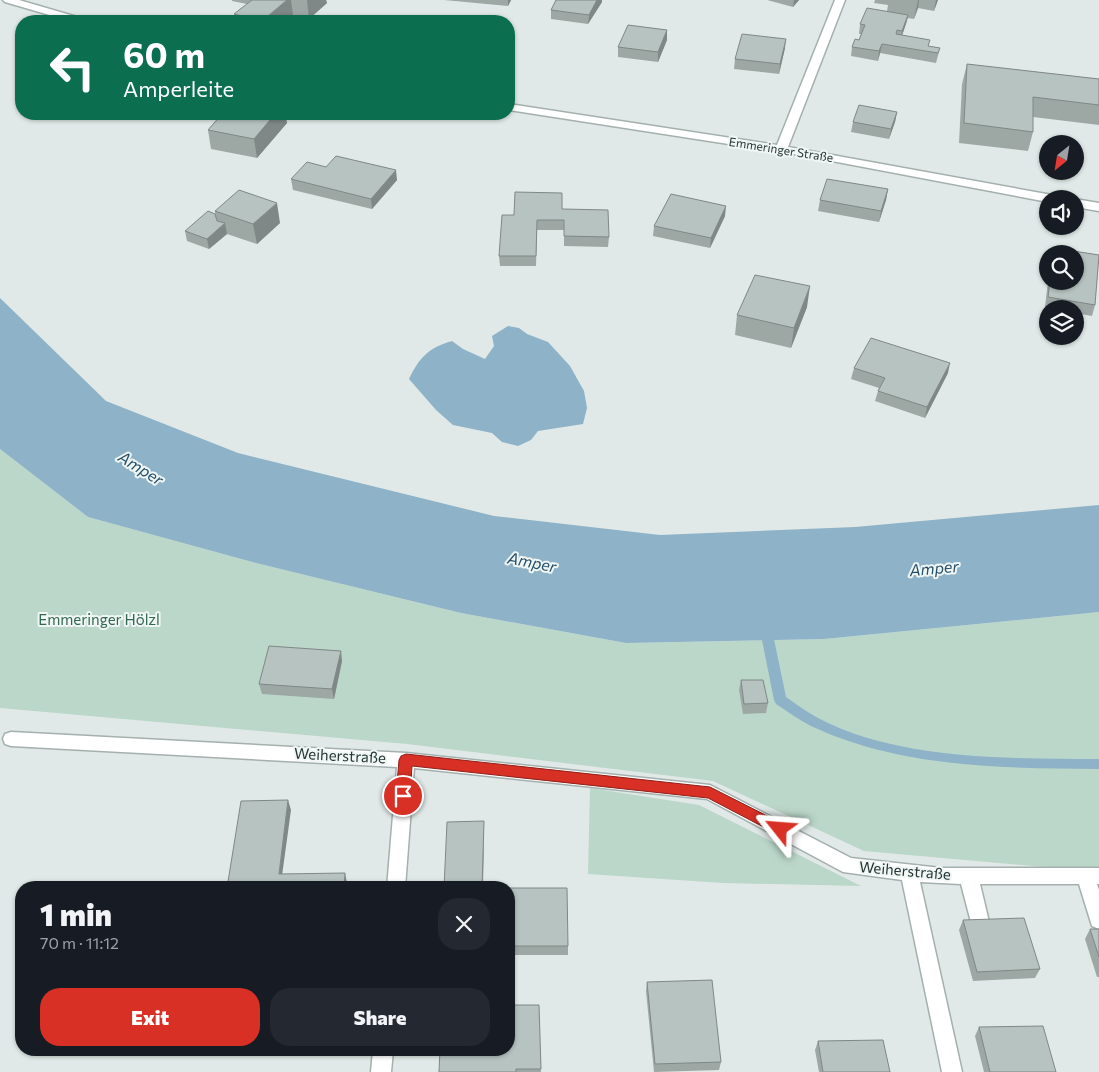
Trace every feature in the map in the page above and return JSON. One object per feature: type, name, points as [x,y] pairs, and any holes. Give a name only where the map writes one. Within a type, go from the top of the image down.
[{"type":"street","points":[[8,0],[59,15]]},
{"type":"street","points":[[781,149],[840,0]]},
{"type":"street","name":"Emmeringer Straße","points":[[515,108],[781,149],[1039,197]]},
{"type":"street","points":[[1084,204],[1099,207]]},
{"type":"street","name":"Weiherstraße","points":[[11,739],[406,760],[710,792],[849,866],[940,876],[1092,875]]},
{"type":"street","points":[[397,881],[406,760]]},
{"type":"street","points":[[909,872],[952,1072]]},
{"type":"street","points":[[1092,875],[1099,920]]},
{"type":"street","points":[[968,876],[981,926]]},
{"type":"street","points":[[381,1072],[382,1056]]},
{"type":"green space","name":"Emmeringer Hölzl","points":[[0,449],[88,517],[256,563],[461,613],[626,643],[824,639],[1099,612],[1099,872],[864,851],[713,781],[407,744],[0,708]]},
{"type":"green space","points":[[590,788],[699,805],[861,886],[723,883],[588,874]]},
{"type":"water","name":"Amper","points":[[0,298],[106,401],[238,453],[494,516],[660,535],[855,527],[1099,505],[1099,612],[824,639],[626,643],[461,613],[256,563],[88,517],[0,449]]},
{"type":"water","points":[[508,326],[519,328],[527,334],[548,342],[570,366],[584,391],[587,408],[583,424],[538,431],[531,440],[518,446],[502,442],[492,433],[453,425],[436,410],[409,379],[426,354],[452,341],[463,349],[485,359],[494,346],[492,336]]},
{"type":"building","points":[[252,0],[287,0],[269,15],[234,14]]},
{"type":"building","points":[[556,0],[597,0],[589,15],[551,10]]},
{"type":"building","points":[[867,8],[908,15],[902,31],[897,30],[896,34],[930,40],[928,46],[940,48],[938,53],[882,44],[879,51],[852,47],[855,39],[859,40],[865,25],[860,24]]},
{"type":"building","points":[[628,25],[667,30],[658,52],[618,47]]},
{"type":"building","points":[[742,34],[786,39],[780,64],[735,59]]},
{"type":"building","points":[[967,64],[1099,79],[1099,105],[1033,97],[1033,132],[964,123]]},
{"type":"building","points":[[859,105],[897,112],[891,129],[853,122]]},
{"type":"building","points":[[217,120],[270,120],[254,139],[208,130]]},
{"type":"building","points":[[336,156],[396,170],[371,199],[291,179],[307,162],[326,167]]},
{"type":"building","points":[[827,179],[888,189],[881,211],[820,200]]},
{"type":"building","points":[[239,190],[277,203],[253,224],[215,211]]},
{"type":"building","points":[[515,192],[562,193],[562,209],[608,210],[609,237],[564,236],[564,220],[537,220],[536,256],[499,256],[502,215],[514,215]]},
{"type":"building","points":[[671,194],[726,206],[711,238],[654,226]]},
{"type":"building","points":[[208,211],[215,214],[217,221],[225,223],[207,239],[185,231]]},
{"type":"building","points":[[1084,253],[1099,255],[1095,305],[1084,303],[1084,300],[1066,300],[1048,297],[1049,290],[1084,290]]},
{"type":"building","points":[[755,275],[810,286],[794,328],[737,315]]},
{"type":"building","points":[[871,338],[950,363],[927,407],[878,391],[885,378],[854,368]]},
{"type":"building","points":[[269,646],[341,651],[332,689],[259,684]]},
{"type":"building","points":[[741,680],[763,680],[768,703],[744,704]]},
{"type":"building","points":[[288,800],[279,874],[345,873],[344,881],[228,881],[241,801]]},
{"type":"building","points":[[484,821],[482,881],[444,881],[447,822]]},
{"type":"building","points":[[515,888],[567,888],[568,946],[515,946]]},
{"type":"building","points":[[1024,918],[1040,969],[977,972],[963,920]]},
{"type":"building","points":[[1090,929],[1099,929],[1099,957]]},
{"type":"building","points":[[712,980],[721,1062],[655,1064],[647,982]]},
{"type":"building","points":[[515,1005],[539,1005],[541,1069],[516,1069],[516,1072],[439,1072],[440,1056],[515,1056]]},
{"type":"building","points":[[1043,1026],[1056,1072],[990,1072],[979,1027]]},
{"type":"building","points":[[883,1040],[890,1072],[823,1072],[818,1041]]},
{"type":"waterway","points":[[765,625],[780,700],[813,721],[851,737],[891,749],[933,756],[1018,763],[1099,764]]},
{"type":"route","points":[[403,796],[406,760],[710,792],[780,829]]}]
